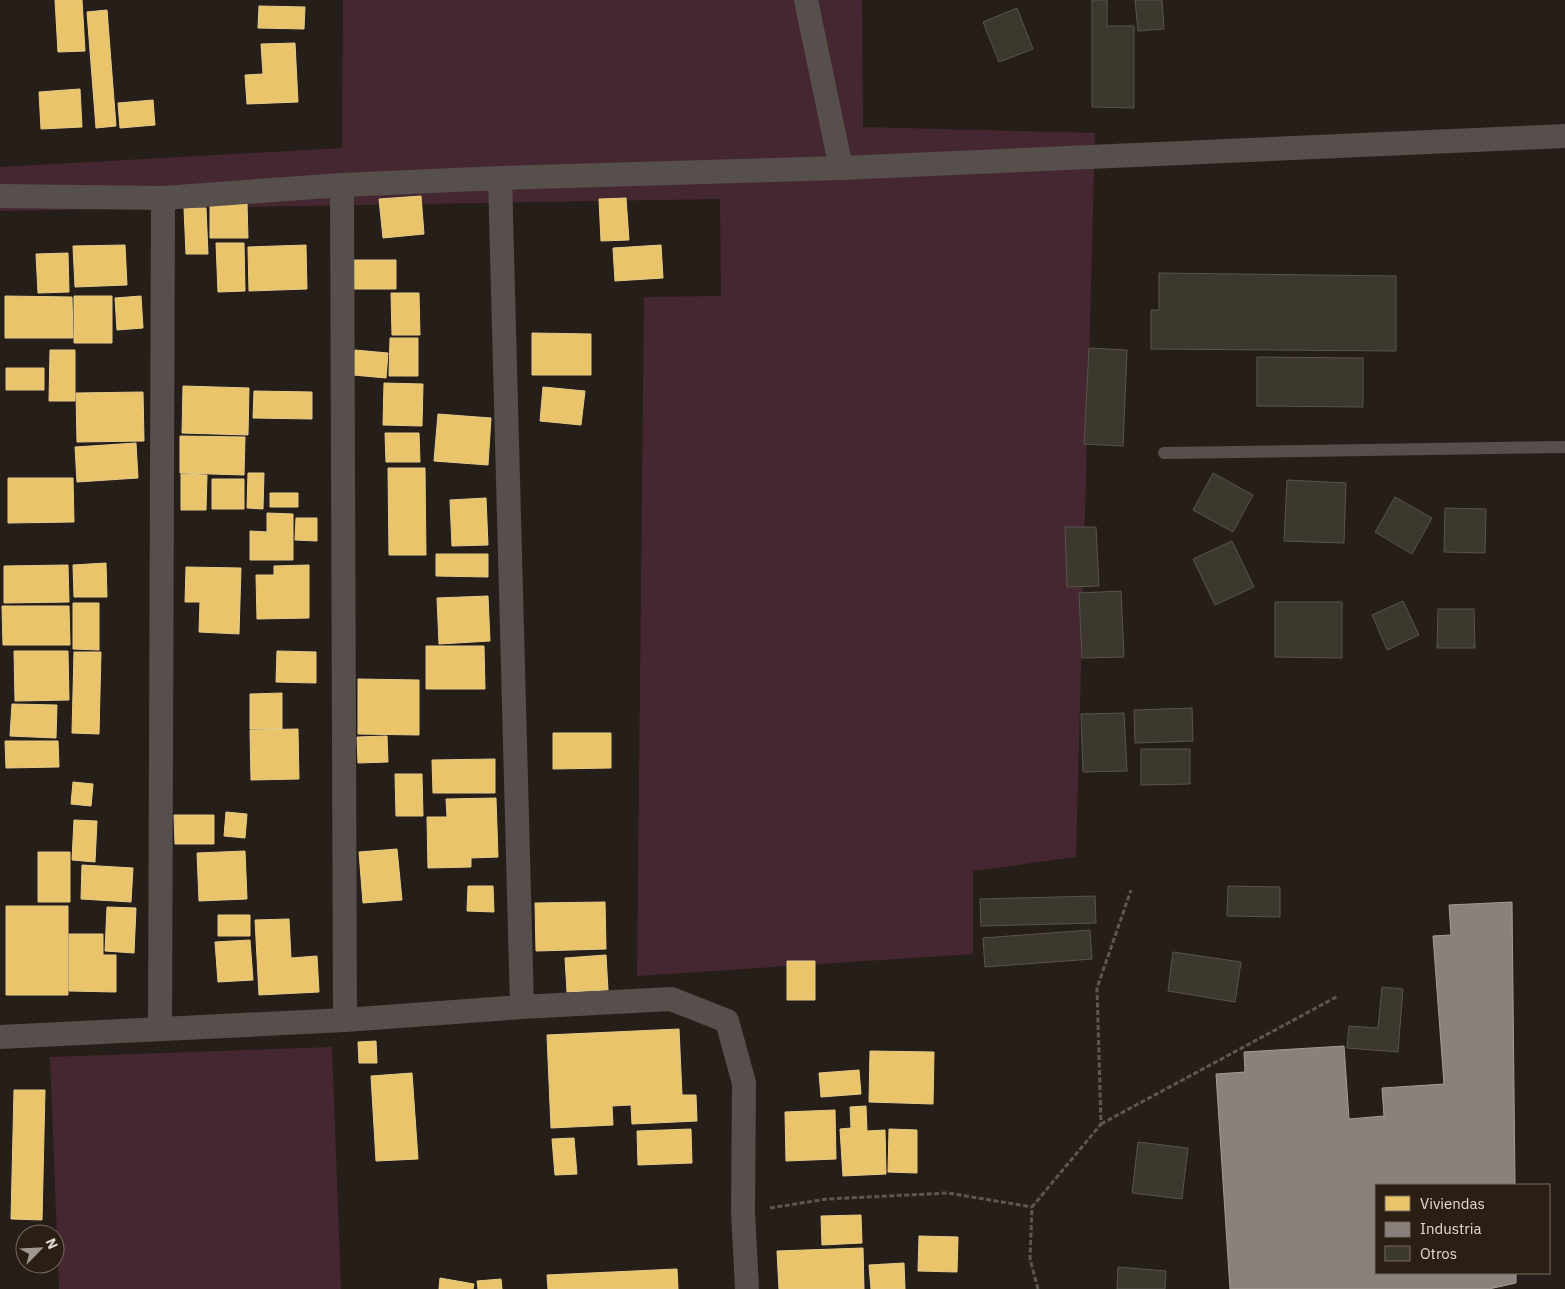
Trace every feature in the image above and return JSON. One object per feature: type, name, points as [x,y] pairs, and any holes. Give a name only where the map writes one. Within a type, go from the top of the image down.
[{"type":"street","points":[[807,1],[841,168]]},
{"type":"street","points":[[0,196],[163,198],[342,185],[500,178],[841,168],[1565,136]]},
{"type":"street","points":[[500,178],[522,1007]]},
{"type":"street","points":[[342,185],[345,1020]]},
{"type":"street","points":[[160,1029],[163,198]]},
{"type":"street","points":[[0,1037],[345,1020],[522,1007],[671,999],[727,1021],[744,1083],[743,1212],[747,1289]]},
{"type":"lane","points":[[1164,453],[1565,447]]},
{"type":"path","points":[[1101,1124],[1096,988],[1131,890]]},
{"type":"path","points":[[1038,1289],[1030,1259],[1032,1207],[1101,1124],[1338,996]]},
{"type":"path","points":[[743,1212],[827,1199],[948,1193],[1032,1207]]},
{"type":"shaded area","points":[[343,0],[862,0],[863,127],[1095,133],[1076,857],[973,871],[973,954],[637,976],[644,297],[721,296],[720,199],[0,211],[0,167],[342,148]]},
{"type":"shaded area","points":[[332,1047],[341,1289],[59,1289],[58,1274],[65,1274],[65,1224],[56,1224],[50,1057]]},
{"type":"building: Viviendas","points":[[55,0],[82,0],[85,51],[58,52]]},
{"type":"building: Viviendas","points":[[259,6],[305,7],[304,29],[258,28]]},
{"type":"building: Viviendas","points":[[107,10],[116,126],[96,128],[87,12]]},
{"type":"building: Viviendas","points":[[295,43],[298,102],[247,104],[245,75],[263,74],[261,44]]},
{"type":"building: Viviendas","points":[[80,89],[82,127],[41,129],[39,92]]},
{"type":"building: Viviendas","points":[[153,100],[155,125],[120,128],[118,103]]},
{"type":"building: Viviendas","points":[[421,196],[424,234],[383,238],[379,199]]},
{"type":"building: Viviendas","points":[[626,198],[629,240],[601,241],[599,199]]},
{"type":"building: Viviendas","points":[[210,203],[247,203],[248,238],[210,238]]},
{"type":"building: Viviendas","points":[[184,208],[206,208],[208,254],[186,254]]},
{"type":"building: Viviendas","points":[[216,243],[244,243],[245,291],[218,292]]},
{"type":"building: Viviendas","points":[[125,245],[127,285],[75,287],[73,246]]},
{"type":"building: Viviendas","points":[[306,245],[307,289],[249,291],[248,247]]},
{"type":"building: Viviendas","points":[[661,245],[663,278],[615,281],[613,248]]},
{"type":"building: Viviendas","points":[[68,253],[69,292],[38,293],[36,254]]},
{"type":"building: Viviendas","points":[[353,260],[396,260],[396,289],[353,289]]},
{"type":"building: Viviendas","points":[[391,293],[419,293],[420,335],[392,335]]},
{"type":"building: Viviendas","points":[[5,296],[72,297],[73,338],[5,338]]},
{"type":"building: Viviendas","points":[[74,296],[112,296],[112,343],[74,343]]},
{"type":"building: Viviendas","points":[[141,296],[143,328],[117,330],[115,298]]},
{"type":"building: Viviendas","points":[[532,333],[591,334],[591,375],[532,375]]},
{"type":"building: Viviendas","points":[[390,338],[418,338],[418,376],[389,376]]},
{"type":"building: Viviendas","points":[[50,350],[75,350],[75,401],[49,401]]},
{"type":"building: Viviendas","points":[[355,350],[388,353],[386,378],[353,375]]},
{"type":"building: Viviendas","points":[[6,368],[44,368],[44,390],[6,390]]},
{"type":"building: Viviendas","points":[[384,383],[423,384],[422,426],[383,425]]},
{"type":"building: Viviendas","points":[[183,386],[249,388],[248,435],[182,433]]},
{"type":"building: Viviendas","points":[[543,387],[585,391],[581,425],[540,421]]},
{"type":"building: Viviendas","points":[[254,391],[312,392],[312,419],[253,418]]},
{"type":"building: Viviendas","points":[[143,392],[144,441],[77,442],[76,393]]},
{"type":"building: Viviendas","points":[[438,414],[491,418],[488,465],[434,461]]},
{"type":"building: Viviendas","points":[[385,433],[419,433],[420,462],[386,462]]},
{"type":"building: Viviendas","points":[[180,436],[245,437],[244,475],[180,473]]},
{"type":"building: Viviendas","points":[[136,443],[138,478],[77,482],[75,447]]},
{"type":"building: Viviendas","points":[[388,468],[425,468],[426,555],[389,555]]},
{"type":"building: Viviendas","points":[[248,473],[264,473],[263,509],[247,508]]},
{"type":"building: Viviendas","points":[[181,474],[207,475],[206,510],[181,510]]},
{"type":"building: Viviendas","points":[[8,478],[73,478],[74,522],[8,523]]},
{"type":"building: Viviendas","points":[[212,479],[244,479],[244,509],[212,509]]},
{"type":"building: Viviendas","points":[[270,493],[298,493],[298,507],[270,507]]},
{"type":"building: Viviendas","points":[[486,498],[488,545],[452,546],[450,500]]},
{"type":"building: Viviendas","points":[[267,513],[293,514],[293,560],[250,560],[250,531],[267,532]]},
{"type":"building: Viviendas","points":[[296,518],[317,518],[317,541],[295,540]]},
{"type":"building: Viviendas","points":[[436,554],[488,554],[488,577],[436,576]]},
{"type":"building: Viviendas","points":[[106,563],[107,597],[74,597],[73,565]]},
{"type":"building: Viviendas","points":[[68,565],[69,602],[4,603],[4,566]]},
{"type":"building: Viviendas","points":[[309,565],[309,618],[257,619],[256,575],[274,575],[274,566]]},
{"type":"building: Viviendas","points":[[186,567],[241,568],[239,634],[199,632],[200,602],[185,602]]},
{"type":"building: Viviendas","points":[[488,596],[490,641],[439,644],[437,598]]},
{"type":"building: Viviendas","points":[[73,603],[99,603],[99,650],[73,649]]},
{"type":"building: Viviendas","points":[[2,606],[69,606],[70,645],[3,645]]},
{"type":"building: Viviendas","points":[[426,646],[484,646],[485,689],[426,689]]},
{"type":"building: Viviendas","points":[[14,651],[68,651],[69,700],[15,701]]},
{"type":"building: Viviendas","points":[[277,651],[316,652],[316,683],[276,682]]},
{"type":"building: Viviendas","points":[[74,652],[101,652],[99,734],[72,733]]},
{"type":"building: Viviendas","points":[[358,679],[419,680],[419,735],[358,734]]},
{"type":"building: Viviendas","points":[[282,693],[282,729],[250,729],[250,694]]},
{"type":"building: Viviendas","points":[[12,704],[57,705],[56,738],[10,736]]},
{"type":"building: Viviendas","points":[[298,729],[299,779],[251,780],[250,730]]},
{"type":"building: Viviendas","points":[[553,733],[611,733],[611,768],[553,769]]},
{"type":"building: Viviendas","points":[[387,736],[388,762],[358,763],[357,737]]},
{"type":"building: Viviendas","points":[[5,741],[58,741],[59,767],[6,768]]},
{"type":"building: Viviendas","points":[[495,759],[495,793],[433,793],[432,760]]},
{"type":"building: Viviendas","points":[[395,774],[422,774],[423,816],[396,816]]},
{"type":"building: Viviendas","points":[[73,782],[93,784],[91,806],[71,804]]},
{"type":"building: Viviendas","points":[[496,798],[498,857],[471,858],[471,867],[428,868],[427,817],[447,817],[446,799]]},
{"type":"building: Viviendas","points":[[226,812],[247,814],[245,838],[224,836]]},
{"type":"building: Viviendas","points":[[174,815],[214,815],[214,844],[175,844]]},
{"type":"building: Viviendas","points":[[74,820],[97,821],[95,862],[72,860]]},
{"type":"building: Viviendas","points":[[397,849],[402,900],[363,903],[359,852]]},
{"type":"building: Viviendas","points":[[245,851],[247,899],[199,901],[197,853]]},
{"type":"building: Viviendas","points":[[38,852],[70,852],[70,902],[38,902]]},
{"type":"building: Viviendas","points":[[82,865],[133,868],[131,902],[81,899]]},
{"type":"building: Viviendas","points":[[468,886],[493,886],[494,912],[467,911]]},
{"type":"building: Viviendas","points":[[605,902],[606,949],[536,951],[535,903]]},
{"type":"building: Viviendas","points":[[6,906],[68,906],[68,995],[6,995]]},
{"type":"building: Viviendas","points":[[107,907],[136,908],[134,953],[105,951]]},
{"type":"building: Viviendas","points":[[218,915],[250,915],[250,936],[218,936]]},
{"type":"building: Viviendas","points":[[289,919],[291,958],[317,956],[319,992],[259,995],[255,920]]},
{"type":"building: Viviendas","points":[[69,934],[103,934],[103,955],[116,955],[116,992],[69,991]]},
{"type":"building: Viviendas","points":[[250,940],[253,980],[218,982],[215,942]]},
{"type":"building: Viviendas","points":[[606,955],[608,990],[567,992],[565,958]]},
{"type":"building: Viviendas","points":[[787,961],[815,961],[815,1000],[787,1000]]},
{"type":"building: Viviendas","points":[[679,1029],[682,1095],[696,1095],[697,1121],[632,1124],[631,1105],[612,1106],[613,1125],[551,1128],[547,1035]]},
{"type":"building: Viviendas","points":[[376,1041],[377,1063],[359,1063],[358,1042]]},
{"type":"building: Viviendas","points":[[870,1051],[934,1052],[933,1104],[869,1102]]},
{"type":"building: Viviendas","points":[[859,1070],[861,1094],[821,1097],[819,1073]]},
{"type":"building: Viviendas","points":[[412,1073],[418,1159],[376,1161],[371,1076]]},
{"type":"building: Viviendas","points":[[14,1090],[45,1090],[42,1220],[11,1219]]},
{"type":"building: Viviendas","points":[[866,1106],[867,1131],[885,1130],[886,1174],[843,1176],[840,1129],[851,1128],[850,1107]]},
{"type":"building: Viviendas","points":[[835,1110],[836,1159],[786,1161],[785,1112]]},
{"type":"building: Viviendas","points":[[691,1129],[692,1163],[638,1165],[637,1131]]},
{"type":"building: Viviendas","points":[[889,1129],[917,1130],[917,1173],[888,1172]]},
{"type":"building: Viviendas","points":[[574,1138],[577,1174],[555,1175],[552,1139]]},
{"type":"building: Viviendas","points":[[861,1215],[862,1243],[822,1245],[821,1216]]},
{"type":"building: Viviendas","points":[[919,1236],[958,1237],[957,1272],[918,1271]]},
{"type":"building: Viviendas","points":[[863,1248],[864,1289],[779,1289],[777,1251]]},
{"type":"building: Viviendas","points":[[904,1263],[905,1289],[871,1289],[869,1265]]},
{"type":"building: Viviendas","points":[[677,1269],[678,1289],[548,1289],[547,1275]]},
{"type":"building: Viviendas","points":[[440,1278],[474,1284],[473,1289],[439,1289]]},
{"type":"building: Viviendas","points":[[501,1279],[502,1289],[478,1289],[477,1281]]},
{"type":"building: Industria","points":[[1512,902],[1515,1184],[1375,1184],[1375,1274],[1516,1274],[1516,1283],[1489,1289],[1230,1289],[1216,1074],[1245,1072],[1244,1052],[1344,1046],[1349,1119],[1384,1116],[1382,1088],[1444,1084],[1433,936],[1451,935],[1449,905]]},
{"type":"building: Otros","points":[[1092,0],[1107,0],[1107,26],[1134,26],[1134,108],[1092,107]]},
{"type":"building: Otros","points":[[1135,0],[1162,0],[1164,29],[1138,31]]},
{"type":"building: Otros","points":[[1017,8],[1033,49],[999,62],[983,22]]},
{"type":"building: Otros","points":[[1159,273],[1396,276],[1396,351],[1151,349],[1151,310],[1159,310]]},
{"type":"building: Otros","points":[[1089,348],[1127,350],[1123,446],[1084,444]]},
{"type":"building: Otros","points":[[1257,357],[1363,358],[1363,407],[1257,406]]},
{"type":"building: Otros","points":[[1213,473],[1253,495],[1233,532],[1193,510]]},
{"type":"building: Otros","points":[[1287,480],[1346,483],[1344,543],[1284,541]]},
{"type":"building: Otros","points":[[1395,497],[1432,518],[1412,554],[1375,532]]},
{"type":"building: Otros","points":[[1445,508],[1486,509],[1485,553],[1444,552]]},
{"type":"building: Otros","points":[[1065,527],[1096,527],[1099,586],[1067,587]]},
{"type":"building: Otros","points":[[1232,541],[1254,587],[1215,605],[1193,559]]},
{"type":"building: Otros","points":[[1121,591],[1124,657],[1082,658],[1079,593]]},
{"type":"building: Otros","points":[[1403,601],[1419,635],[1387,650],[1372,615]]},
{"type":"building: Otros","points":[[1275,602],[1342,602],[1342,658],[1275,657]]},
{"type":"building: Otros","points":[[1438,609],[1474,609],[1475,648],[1437,648]]},
{"type":"building: Otros","points":[[1192,708],[1193,741],[1135,743],[1134,710]]},
{"type":"building: Otros","points":[[1124,713],[1127,771],[1083,772],[1081,714]]},
{"type":"building: Otros","points":[[1141,749],[1190,749],[1190,784],[1141,785]]},
{"type":"building: Otros","points":[[1228,886],[1280,887],[1280,917],[1227,916]]},
{"type":"building: Otros","points":[[1095,896],[1096,923],[981,926],[980,899]]},
{"type":"building: Otros","points":[[1090,930],[1092,959],[985,967],[983,938]]},
{"type":"building: Otros","points":[[1173,952],[1241,962],[1235,1002],[1168,991]]},
{"type":"building: Otros","points":[[1382,987],[1403,989],[1398,1052],[1347,1048],[1349,1026],[1378,1028]]},
{"type":"building: Otros","points":[[1138,1142],[1188,1148],[1182,1199],[1132,1193]]},
{"type":"building: Otros","points":[[1118,1267],[1166,1271],[1165,1289],[1117,1289]]}]
